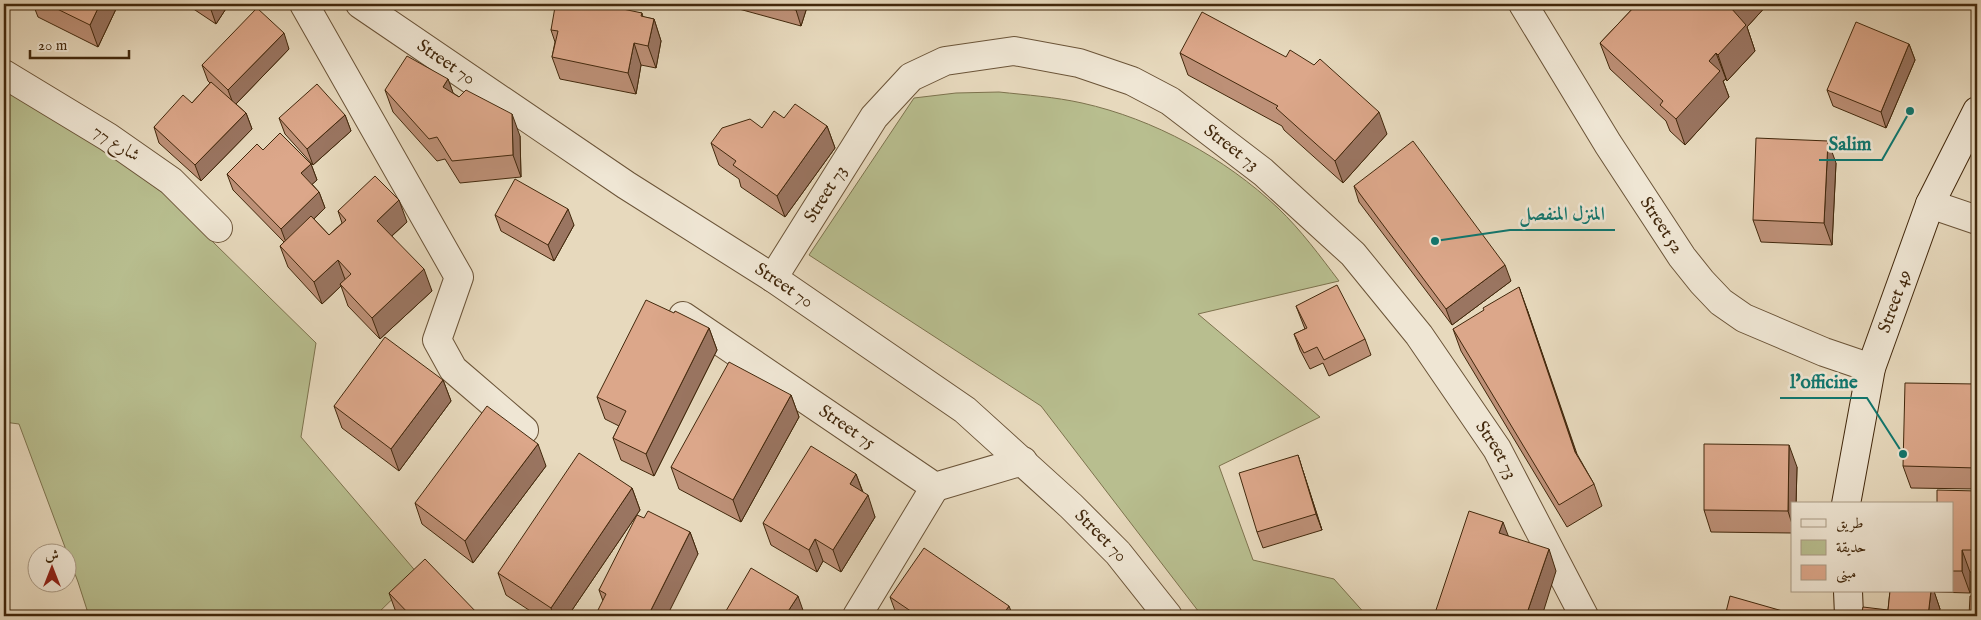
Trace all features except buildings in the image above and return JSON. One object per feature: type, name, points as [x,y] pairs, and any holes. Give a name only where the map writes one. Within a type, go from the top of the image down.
[{"type":"street","points":[[304,4],[459,277],[437,340],[453,369],[524,430]]},
{"type":"street","name":"Street 70","points":[[360,4],[626,185],[773,278],[964,410],[1023,461],[1118,553],[1168,616]]},
{"type":"street","name":"Street 52","points":[[1523,4],[1608,144],[1682,256],[1702,282],[1721,302],[1744,318],[1824,352],[1871,368]]},
{"type":"street","name":"Street 73","points":[[773,278],[874,117],[911,77],[945,60],[1014,51],[1078,63],[1132,81],[1170,101],[1262,172],[1353,254],[1419,335],[1496,449],[1584,616]]},
{"type":"street","name":"شارع 77","points":[[4,74],[108,137],[171,181],[218,228]]},
{"type":"street","name":"Street 49","points":[[1846,502],[1871,368],[1930,204],[1977,111]]},
{"type":"street","points":[[1930,204],[1977,220]]},
{"type":"street","name":"Street 75","points":[[683,316],[935,487]]},
{"type":"street","points":[[857,616],[935,487],[1023,461]]},
{"type":"street","points":[[1848,592],[1849,616]]},
{"type":"green space","points":[[4,90],[58,117],[163,193],[316,343],[301,437],[418,574],[375,616],[89,616],[78,582],[78,542],[63,542],[19,424],[4,422]]},
{"type":"green space","points":[[999,92],[1062,99],[1109,110],[1162,130],[1187,143],[1235,173],[1278,208],[1302,234],[1339,281],[1198,314],[1320,417],[1219,466],[1253,560],[1334,579],[1367,616],[1202,616],[1041,406],[809,255],[914,98],[956,93]]},
{"type":"place","name":"Salim","points":[[1910,111]]},
{"type":"place","name":"المنزل المنفصل","points":[[1435,241]]},
{"type":"place","name":"l'officine","points":[[1903,454]]}]
